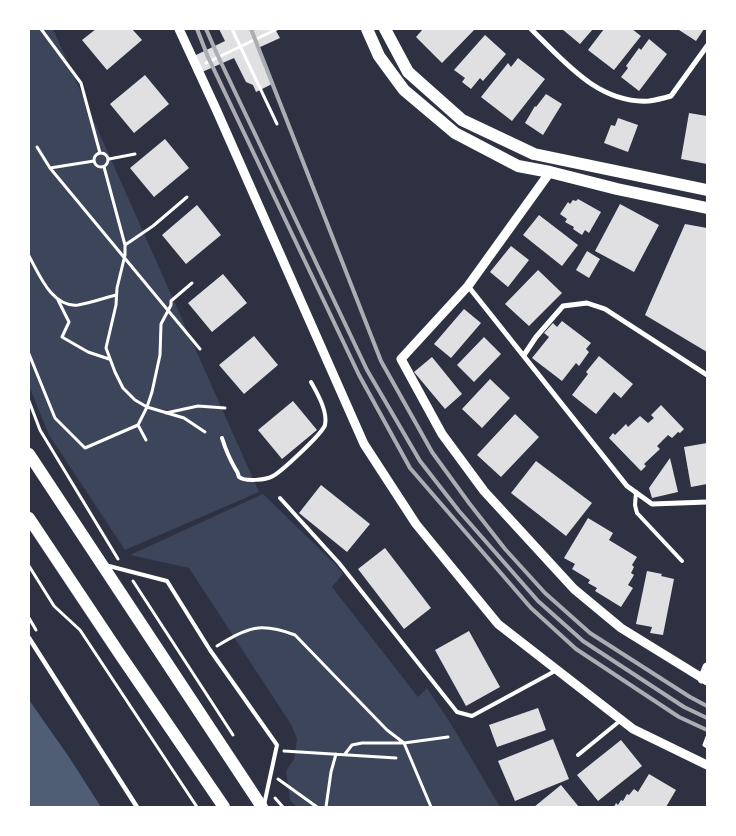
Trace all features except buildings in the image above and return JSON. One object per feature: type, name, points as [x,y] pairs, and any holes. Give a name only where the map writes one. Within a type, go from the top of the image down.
[{"type":"main road","points":[[367,29],[379,56],[404,90],[455,133],[518,166],[550,172],[617,190],[707,208]]},
{"type":"main road","points":[[385,29],[408,72],[462,120],[534,154],[707,190]]},
{"type":"main road","points":[[29,454],[263,807]]},
{"type":"main road","points":[[29,518],[224,807]]},
{"type":"street","points":[[179,29],[364,444],[416,524],[498,624],[633,729],[707,765]]},
{"type":"street","points":[[531,29],[577,74],[603,91],[625,99],[649,101],[672,96],[707,46]]},
{"type":"street","points":[[550,172],[468,286],[401,359],[442,434],[484,491],[574,590],[621,628],[705,680],[707,667]]},
{"type":"street","points":[[468,286],[627,486],[652,504],[707,502]]},
{"type":"street","points":[[524,356],[536,337],[563,306],[586,303],[606,309],[707,376]]},
{"type":"street","points":[[29,638],[137,807]]},
{"type":"lane","points":[[222,438],[228,457],[240,477],[262,480],[272,477],[304,449],[325,424],[320,400],[311,382]]},
{"type":"lane","points":[[636,492],[635,505],[637,513],[682,561]]},
{"type":"lane","points":[[280,498],[339,563],[457,712],[472,716],[557,670]]},
{"type":"lane","points":[[100,563],[167,581],[210,650],[278,745],[263,807]]},
{"type":"lane","points":[[578,756],[621,720]]},
{"type":"path","points":[[41,29],[82,83],[100,153]]},
{"type":"path","points":[[232,29],[277,124]]},
{"type":"path","points":[[202,58],[204,64],[276,29]]},
{"type":"path","points":[[37,147],[50,168],[200,349]]},
{"type":"path","points":[[100,153],[106,155],[108,159]]},
{"type":"path","points":[[94,161],[100,153]]},
{"type":"path","points":[[108,159],[135,154]]},
{"type":"path","points":[[104,167],[108,159]]},
{"type":"path","points":[[50,168],[94,161]]},
{"type":"path","points":[[94,161],[99,167],[104,167]]},
{"type":"path","points":[[104,167],[125,244],[116,305],[106,348],[110,359],[123,388],[135,400],[148,407],[184,418],[205,432]]},
{"type":"path","points":[[125,244],[153,226],[187,197]]},
{"type":"path","points":[[29,256],[45,284],[57,299],[69,322],[62,337],[88,352],[110,359]]},
{"type":"path","points":[[29,354],[56,418],[85,448],[138,425],[148,407],[152,392],[160,356],[161,324],[176,296],[192,283]]},
{"type":"path","points":[[57,299],[77,305],[116,295]]},
{"type":"path","points":[[29,401],[40,430],[125,570],[235,738]]},
{"type":"path","points":[[166,413],[198,406],[225,408]]},
{"type":"path","points":[[138,425],[146,440]]},
{"type":"path","points":[[29,566],[54,606],[80,630],[197,807]]},
{"type":"path","points":[[210,650],[232,637],[263,626],[295,635],[387,730],[404,743],[431,807]]},
{"type":"path","points":[[345,754],[352,745],[362,743],[404,743],[448,737]]},
{"type":"path","points":[[706,746],[707,737]]},
{"type":"path","points":[[276,750],[396,758]]},
{"type":"path","points":[[326,807],[331,772],[336,754]]},
{"type":"path","points":[[271,774],[317,807]]},
{"type":"path","points":[[268,788],[282,807]]},
{"type":"shaded area","points":[[29,29],[53,29],[259,492],[125,550],[49,435],[29,386]]},
{"type":"shaded area","points":[[263,494],[337,566],[343,574],[332,587],[418,697],[427,688],[451,724],[500,807],[297,807],[290,800],[286,771],[294,759],[297,739],[292,726],[189,568],[130,555]]},
{"type":"shaded area","points":[[29,700],[69,757],[101,807],[29,807]]},
{"type":"railway","points":[[197,29],[208,57],[359,375],[410,468],[531,608],[576,649],[679,717],[707,730]]},
{"type":"railway","points":[[206,29],[367,370],[420,461],[459,511],[538,601],[583,641],[684,707],[707,718]]},
{"type":"railway","points":[[251,29],[381,361],[432,452],[505,549],[545,593],[590,633],[707,706]]}]
